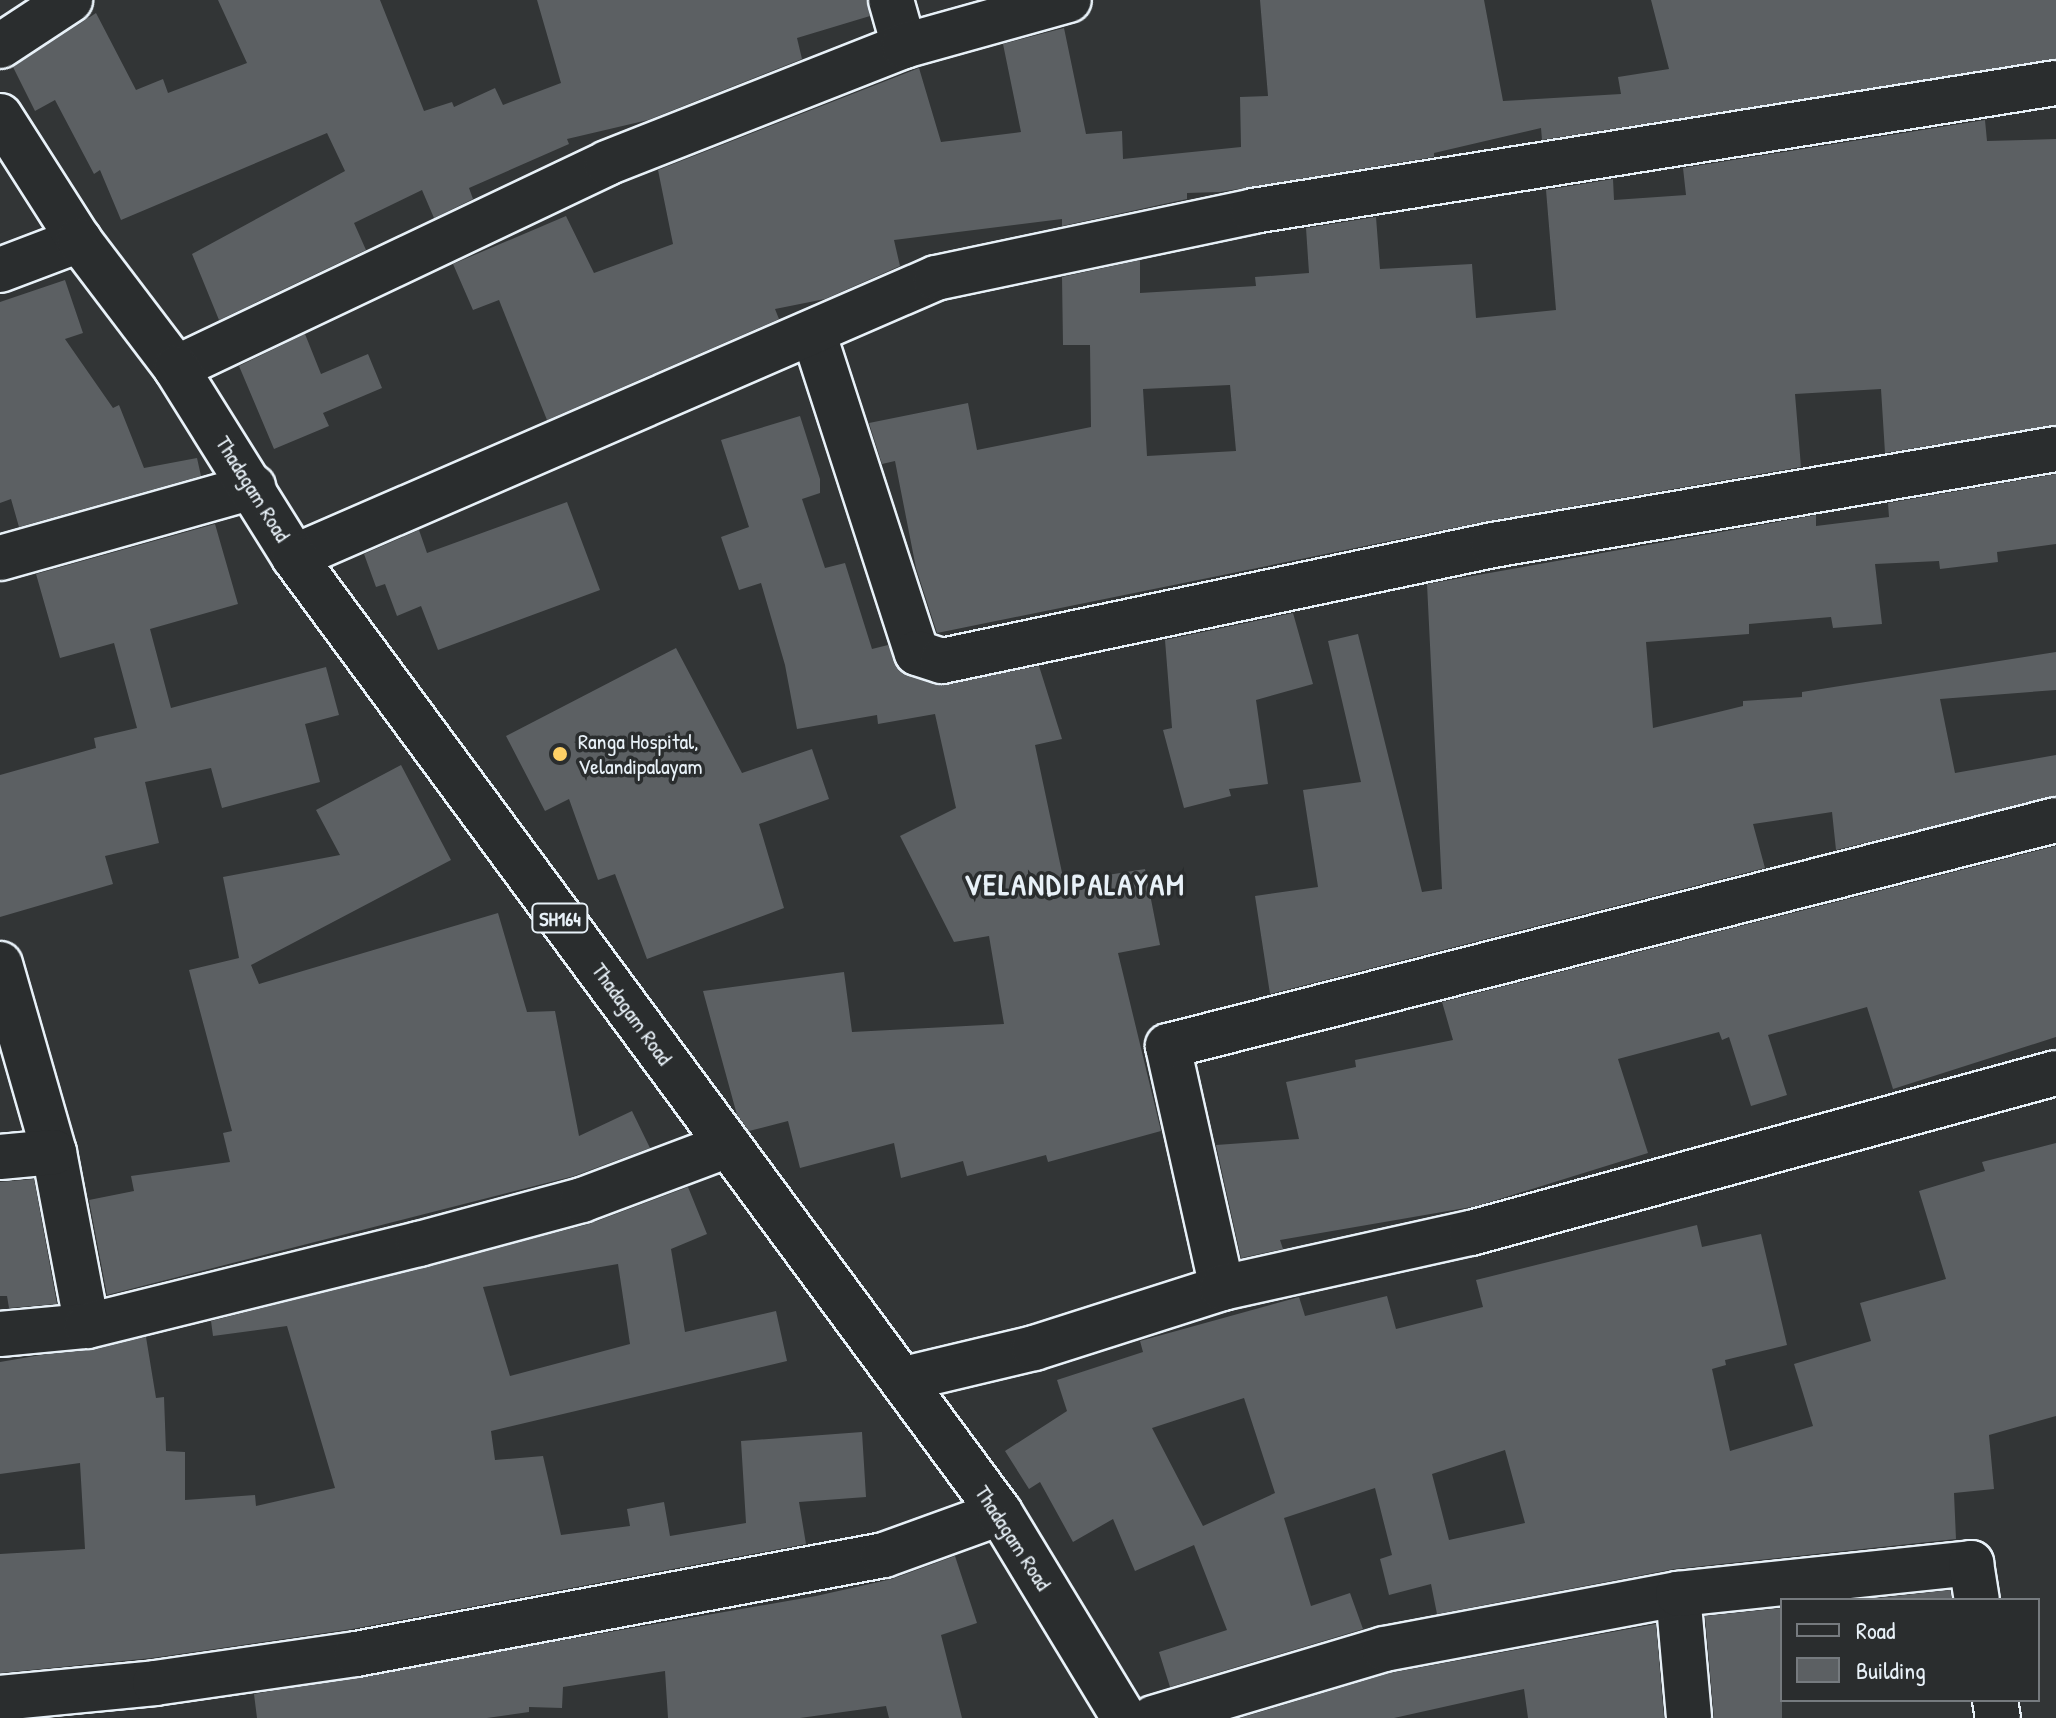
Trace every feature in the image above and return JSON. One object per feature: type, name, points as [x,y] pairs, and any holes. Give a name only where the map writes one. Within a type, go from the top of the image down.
[{"type":"street","points":[[0,46],[70,0]]},
{"type":"street","points":[[891,0],[904,46]]},
{"type":"street","points":[[176,368],[607,163],[904,46],[1069,0]]},
{"type":"street","points":[[294,557],[814,335],[936,278],[1122,237],[2056,83]]},
{"type":"street","name":"Thadagam Road","points":[[0,116],[79,240],[176,368],[294,557],[1000,1513],[1124,1718]]},
{"type":"street","points":[[0,270],[79,240]]},
{"type":"street","points":[[814,335],[917,653],[942,661],[1493,545],[2056,449]]},
{"type":"street","points":[[0,558],[253,487]]},
{"type":"street","points":[[1222,1288],[1168,1046],[2056,820]]},
{"type":"street","points":[[0,964],[54,1152],[87,1326]]},
{"type":"street","points":[[904,1379],[1034,1348],[1222,1288],[1471,1233],[2056,1073]]},
{"type":"street","points":[[0,1334],[87,1326],[582,1200],[728,1145]]},
{"type":"street","points":[[0,1157],[54,1152]]},
{"type":"street","points":[[0,1698],[156,1701],[356,1654],[884,1555],[1000,1513]]},
{"type":"street","points":[[1153,1718],[1384,1649],[1678,1594],[1971,1563],[1977,1598]]},
{"type":"street","points":[[1678,1594],[1689,1718]]},
{"type":"building","points":[[218,0],[380,0],[424,111],[452,102],[454,107],[495,88],[503,105],[561,83],[537,0],[867,0],[870,16],[797,38],[802,59],[648,120],[567,139],[569,144],[469,188],[473,199],[434,218],[422,190],[354,223],[366,250],[219,320],[192,254],[345,171],[327,133],[121,220],[100,170],[94,174],[55,100],[35,111],[13,67],[96,13],[136,90],[163,79],[168,93],[247,63]]},
{"type":"building","points":[[1260,0],[1484,0],[1503,101],[1621,94],[1618,77],[1669,69],[1651,0],[2056,0],[2056,59],[1542,140],[1541,128],[1434,153],[1434,157],[1220,192],[1187,193],[1187,199],[1062,226],[1062,219],[894,240],[900,266],[825,299],[775,309],[779,319],[547,420],[499,300],[473,310],[453,264],[566,216],[594,273],[673,244],[658,170],[919,68],[941,142],[1021,132],[1003,44],[1064,28],[1086,134],[1122,131],[1123,159],[1241,147],[1240,97],[1268,96]]},
{"type":"building","points":[[1985,120],[1987,141],[2056,139],[2056,425],[1885,453],[1881,389],[1795,394],[1801,467],[1488,521],[937,633],[916,568],[895,461],[882,464],[869,423],[968,403],[977,450],[1091,427],[1090,345],[1063,345],[1062,277],[1140,260],[1140,293],[1256,286],[1255,277],[1309,273],[1306,228],[1376,217],[1380,269],[1472,264],[1476,318],[1556,310],[1546,190],[1613,179],[1614,200],[1686,195],[1683,168]],"holes":[[[1230,385],[1236,451],[1147,456],[1143,389]]]},
{"type":"building","points":[[65,280],[83,333],[65,339],[113,408],[119,405],[144,468],[197,458],[201,476],[19,527],[11,499],[0,503],[0,302]]},
{"type":"building","points":[[305,334],[321,374],[368,354],[382,388],[323,413],[329,426],[274,449],[239,366]]},
{"type":"building","points":[[800,416],[820,479],[820,493],[802,499],[825,568],[845,563],[872,649],[888,645],[900,671],[935,685],[1039,666],[1062,739],[1035,745],[1064,882],[1145,869],[1160,945],[1118,953],[1161,1131],[1048,1162],[1046,1155],[967,1176],[963,1161],[901,1178],[894,1143],[800,1168],[788,1121],[749,1131],[737,1115],[703,991],[844,972],[852,1032],[1004,1024],[989,936],[954,942],[900,836],[956,808],[935,714],[878,724],[877,715],[797,729],[785,665],[761,583],[739,590],[721,537],[749,527],[721,440]]},
{"type":"building","points":[[2056,474],[2056,544],[1997,552],[1998,562],[1940,569],[1939,561],[1875,564],[1882,624],[1833,628],[1831,617],[1749,624],[1749,634],[1646,642],[1653,728],[1743,706],[1743,701],[1802,697],[1802,692],[2056,652],[2056,690],[1940,699],[1955,773],[2056,755],[2056,796],[1836,850],[1832,812],[1753,824],[1765,868],[1270,994],[1255,896],[1318,887],[1303,790],[1361,782],[1328,641],[1358,634],[1422,892],[1442,889],[1427,584],[1816,515],[1816,526],[1889,517],[1888,503]]},
{"type":"building","points":[[567,502],[600,590],[438,650],[421,606],[397,616],[385,584],[376,587],[364,554],[419,530],[427,553]]},
{"type":"building","points":[[215,524],[238,604],[150,629],[171,708],[326,667],[339,715],[305,724],[320,782],[222,808],[211,768],[145,782],[159,843],[105,856],[113,884],[0,917],[0,775],[96,748],[94,738],[137,728],[114,643],[60,658],[36,574]]},
{"type":"building","points":[[1293,613],[1313,684],[1256,700],[1268,784],[1229,789],[1231,796],[1184,808],[1163,730],[1172,728],[1165,640]]},
{"type":"building","points":[[676,648],[742,773],[812,749],[829,799],[759,824],[784,908],[647,959],[615,874],[598,880],[569,799],[545,811],[506,736]]},
{"type":"building","points":[[401,765],[451,860],[251,965],[259,984],[498,913],[527,1012],[555,1011],[579,1136],[632,1111],[650,1148],[574,1176],[107,1295],[89,1200],[134,1191],[131,1176],[230,1162],[223,1133],[232,1131],[189,970],[239,958],[223,877],[340,855],[316,810]]},
{"type":"building","points":[[2056,846],[2056,1037],[1893,1089],[1867,1007],[1768,1035],[1787,1095],[1751,1106],[1729,1037],[1722,1040],[1719,1032],[1618,1059],[1648,1153],[1477,1206],[1280,1240],[1283,1249],[1241,1258],[1216,1145],[1299,1139],[1286,1082],[1356,1067],[1355,1060],[1453,1040],[1442,1002]]},
{"type":"building","points":[[2056,1143],[2056,1416],[1989,1435],[1994,1489],[1954,1493],[1956,1539],[1674,1569],[1437,1614],[1431,1584],[1389,1595],[1380,1559],[1392,1555],[1375,1488],[1284,1518],[1311,1606],[1350,1593],[1363,1629],[1170,1687],[1159,1652],[1227,1630],[1194,1545],[1135,1571],[1113,1519],[1073,1542],[1040,1482],[1029,1489],[1005,1451],[1067,1411],[1057,1380],[1143,1352],[1140,1341],[1299,1297],[1305,1316],[1387,1296],[1396,1329],[1483,1307],[1476,1280],[1697,1225],[1702,1247],[1761,1234],[1787,1345],[1725,1360],[1726,1365],[1712,1369],[1730,1451],[1813,1426],[1794,1364],[1871,1341],[1860,1303],[1946,1279],[1919,1191],[1985,1171],[1982,1162]],"holes":[[[1244,1398],[1275,1493],[1203,1526],[1152,1428]],[[1505,1450],[1525,1523],[1449,1540],[1432,1474]]]},
{"type":"building","points":[[34,1179],[57,1304],[9,1308],[7,1296],[0,1296],[0,1182]]},
{"type":"building","points":[[688,1187],[707,1234],[671,1249],[685,1332],[776,1311],[787,1361],[491,1431],[495,1460],[543,1456],[561,1535],[630,1526],[627,1509],[664,1502],[670,1536],[746,1523],[741,1441],[862,1432],[866,1497],[799,1502],[806,1544],[352,1629],[152,1658],[0,1673],[0,1554],[85,1549],[80,1463],[0,1474],[0,1362],[146,1337],[156,1398],[164,1397],[166,1451],[185,1452],[185,1500],[255,1495],[256,1506],[335,1488],[287,1326],[213,1336],[211,1321],[589,1224]],"holes":[[[618,1264],[630,1344],[510,1376],[483,1287]]]},
{"type":"building","points":[[955,1556],[977,1623],[941,1635],[962,1718],[889,1718],[886,1706],[800,1718],[668,1718],[665,1671],[563,1687],[562,1708],[529,1707],[529,1712],[487,1718],[257,1718],[254,1694],[816,1596],[892,1579]]},
{"type":"building","points":[[1950,1590],[1952,1598],[1877,1598]]},
{"type":"building","points":[[1780,1608],[1782,1718],[1714,1718],[1705,1616]]},
{"type":"building","points":[[1656,1624],[1664,1718],[1528,1718],[1524,1689],[1394,1718],[1240,1718],[1390,1673]]},
{"type":"place","name":"Ranga Hospital, Velandipalayam","points":[[560,754]]},
{"type":"district","name":"VELANDIPALAYAM","points":[[1075,884]]}]
